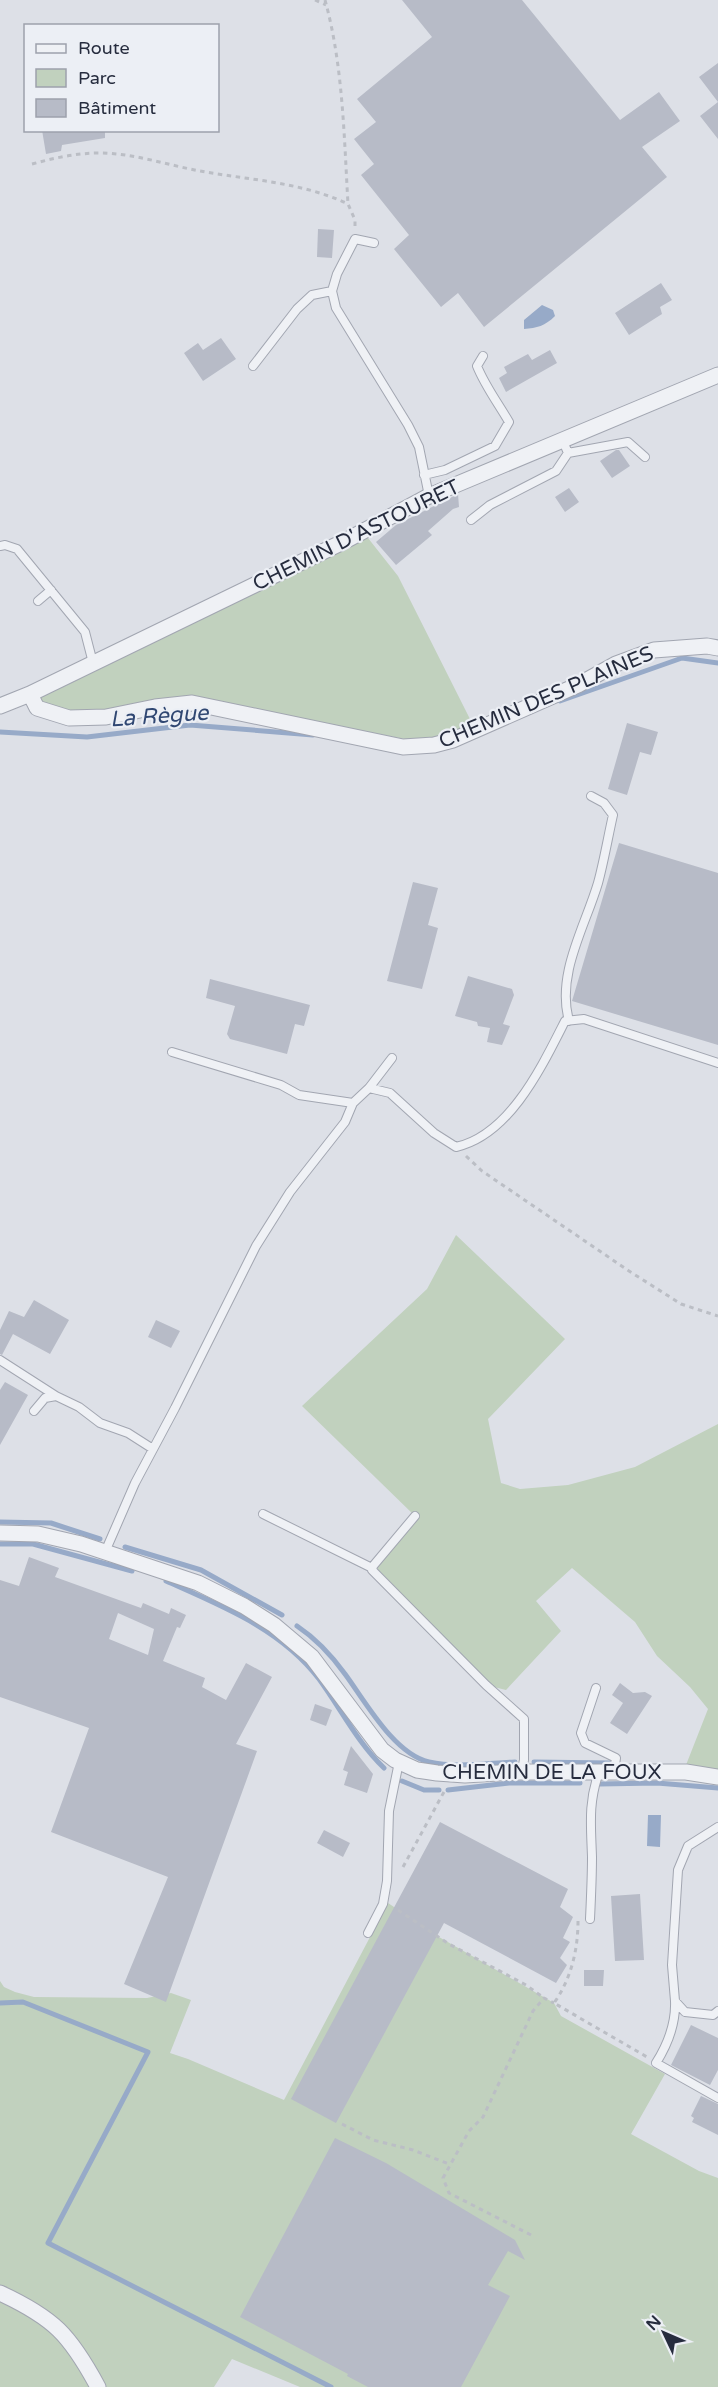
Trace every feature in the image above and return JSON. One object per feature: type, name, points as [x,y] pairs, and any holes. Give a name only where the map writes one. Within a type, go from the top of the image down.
[{"type":"street","name":"CHEMIN D'ASTOURET","points":[[0,706],[30,694],[345,541],[429,496],[565,447],[718,375]]},
{"type":"street","name":"CHEMIN DES PLAINES","points":[[30,694],[37,708],[69,718],[106,717],[155,707],[192,703],[403,747],[434,745],[453,740],[578,685],[616,664],[654,650],[707,646],[718,648]]},
{"type":"street","name":"CHEMIN DE LA FOUX","points":[[0,1533],[38,1534],[105,1552],[198,1583],[244,1606],[274,1626],[312,1657],[382,1750],[399,1762],[417,1770],[449,1774],[686,1772],[718,1777]]},
{"type":"street","points":[[0,2293],[28,2306],[53,2323],[82,2357],[98,2387]]},
{"type":"lane","points":[[374,243],[355,239],[337,274],[332,291],[336,308],[348,330],[408,425],[419,447],[429,496]]},
{"type":"lane","points":[[253,366],[297,309],[312,295],[332,291]]},
{"type":"lane","points":[[424,475],[445,470],[495,446],[508,422],[497,400],[485,386],[477,366],[483,356]]},
{"type":"lane","points":[[471,520],[490,505],[556,471],[565,447],[628,442],[645,457]]},
{"type":"lane","points":[[0,546],[5,545],[16,549],[85,632],[93,663]]},
{"type":"lane","points":[[38,601],[51,590]]},
{"type":"lane","points":[[569,1020],[564,1004],[566,979],[598,882],[613,815],[604,802],[591,796]]},
{"type":"lane","points":[[369,1088],[390,1093],[434,1133],[456,1147],[471,1144],[491,1131],[536,1077],[566,1021],[569,1020],[584,1019],[718,1063]]},
{"type":"lane","points":[[172,1052],[281,1085],[299,1095],[353,1103]]},
{"type":"lane","points":[[105,1552],[135,1483],[256,1246],[290,1192],[345,1122],[353,1103],[369,1088],[392,1058]]},
{"type":"lane","points":[[0,1360],[56,1396],[79,1407],[100,1423],[129,1433],[153,1449]]},
{"type":"lane","points":[[34,1411],[45,1398],[56,1396]]},
{"type":"lane","points":[[263,1514],[372,1568],[436,1636],[524,1719],[524,1760],[521,1773]]},
{"type":"lane","points":[[372,1568],[415,1516]]},
{"type":"lane","points":[[590,1919],[592,1858],[590,1811],[593,1790],[616,1758],[585,1743],[581,1733],[596,1688]]},
{"type":"lane","points":[[369,1933],[383,1904],[387,1881],[389,1811],[399,1762]]},
{"type":"lane","points":[[718,1827],[688,1846],[678,1870],[672,1965],[675,2017],[669,2038],[656,2063],[718,2098]]},
{"type":"lane","points":[[675,2001],[685,2012],[713,2015],[718,2012]]},
{"type":"path","points":[[315,0],[326,5]]},
{"type":"path","points":[[325,0],[341,96],[348,204],[355,220],[355,239]]},
{"type":"path","points":[[32,164],[62,156],[100,153],[122,155],[328,194],[348,204]]},
{"type":"path","points":[[456,1147],[482,1171],[629,1271],[681,1304],[718,1316]]},
{"type":"path","points":[[403,1867],[446,1790],[449,1774]]},
{"type":"path","points":[[398,1910],[449,1944],[526,1984],[544,1998],[656,2063]]},
{"type":"path","points":[[554,2003],[566,1986],[575,1953],[578,1917]]},
{"type":"path","points":[[531,2235],[449,2193],[442,2178],[469,2132],[483,2117],[518,2040],[533,2012],[544,1998]]},
{"type":"path","points":[[342,2124],[373,2140],[413,2150],[449,2164]]},
{"type":"green space","points":[[368,538],[398,576],[473,725],[427,739],[410,740],[189,697],[107,711],[70,712],[50,708],[38,699]]},
{"type":"green space","points":[[456,1235],[565,1339],[488,1419],[501,1483],[520,1489],[568,1485],[635,1467],[718,1424],[718,1770],[686,1765],[708,1709],[690,1687],[657,1656],[635,1622],[572,1568],[536,1601],[561,1631],[506,1690],[486,1685],[372,1570],[415,1516],[302,1406],[427,1289]]},
{"type":"green space","points":[[388,1903],[439,1937],[554,2003],[561,2016],[665,2074],[631,2134],[699,2171],[718,2178],[718,2387],[300,2387],[232,2359],[214,2387],[0,2387],[0,1981],[4,1987],[34,1997],[147,1998],[171,1993],[191,2000],[170,2053],[284,2100]]},
{"type":"water","points":[[542,305],[553,310],[555,316],[541,326],[524,329],[524,320]]},
{"type":"water","points":[[648,1815],[661,1815],[660,1847],[647,1846]]},
{"type":"building","points":[[402,0],[522,0],[620,120],[659,92],[680,121],[642,147],[667,177],[484,327],[458,293],[441,307],[394,249],[409,235],[361,175],[374,164],[354,139],[376,122],[357,99],[432,37]]},
{"type":"building","points":[[718,63],[718,102],[699,77]]},
{"type":"building","points":[[718,102],[718,139],[700,116]]},
{"type":"building","points":[[42,132],[105,132],[105,138],[62,145],[61,151],[46,154]]},
{"type":"building","points":[[318,229],[334,230],[332,258],[317,257]]},
{"type":"building","points":[[661,283],[672,300],[660,307],[662,314],[629,335],[615,313]]},
{"type":"building","points":[[221,338],[236,359],[203,381],[184,353],[198,343],[203,350]]},
{"type":"building","points":[[550,350],[557,363],[506,392],[499,378],[507,373],[504,367],[528,354],[532,360]]},
{"type":"building","points":[[619,450],[630,466],[612,478],[600,461]]},
{"type":"building","points":[[569,488],[579,502],[565,512],[555,497]]},
{"type":"building","points":[[458,494],[459,507],[453,509],[428,531],[432,535],[396,565],[376,542],[396,525]]},
{"type":"building","points":[[627,723],[658,732],[651,755],[640,752],[627,795],[608,789]]},
{"type":"building","points":[[619,843],[718,873],[718,1045],[572,1001]]},
{"type":"building","points":[[413,882],[438,888],[428,925],[438,928],[422,989],[387,981]]},
{"type":"building","points":[[468,976],[512,989],[514,995],[503,1024],[510,1026],[502,1045],[487,1042],[490,1028],[478,1026],[477,1022],[455,1016]]},
{"type":"building","points":[[210,979],[310,1005],[304,1026],[295,1024],[287,1054],[230,1039],[227,1034],[235,1006],[206,998]]},
{"type":"building","points":[[34,1300],[69,1320],[50,1354],[13,1334],[2,1355],[0,1354],[0,1330],[9,1311],[24,1317]]},
{"type":"building","points":[[156,1320],[180,1331],[171,1348],[148,1337]]},
{"type":"building","points":[[5,1382],[28,1395],[0,1445],[0,1390]]},
{"type":"building","points":[[29,1557],[59,1568],[55,1577],[141,1608],[143,1603],[169,1614],[171,1608],[186,1615],[180,1628],[177,1627],[163,1661],[205,1678],[202,1687],[226,1700],[246,1663],[272,1677],[236,1744],[257,1751],[166,2002],[124,1984],[168,1877],[51,1832],[89,1728],[0,1697],[0,1580],[19,1586]],"holes":[[[118,1613],[154,1629],[148,1655],[109,1639]]]},
{"type":"building","points":[[620,1683],[633,1693],[645,1692],[652,1696],[627,1734],[610,1723],[623,1703],[612,1695]]},
{"type":"building","points":[[315,1704],[332,1710],[326,1726],[310,1720]]},
{"type":"building","points":[[351,1746],[373,1774],[367,1793],[344,1785],[348,1772],[343,1770]]},
{"type":"building","points":[[440,1822],[568,1889],[560,1907],[573,1917],[563,1938],[570,1942],[560,1958],[567,1965],[556,1983],[444,1923],[336,2123],[291,2099]]},
{"type":"building","points":[[324,1830],[350,1843],[343,1857],[317,1843]]},
{"type":"building","points":[[640,1894],[644,1960],[615,1961],[611,1896]]},
{"type":"building","points":[[584,1970],[604,1970],[603,1986],[584,1986]]},
{"type":"building","points":[[691,2025],[718,2038],[718,2070],[710,2085],[671,2065]]},
{"type":"building","points":[[701,2096],[718,2104],[718,2135],[692,2122],[694,2118],[691,2116]]},
{"type":"building","points":[[335,2138],[386,2163],[515,2240],[525,2260],[508,2251],[488,2285],[510,2296],[461,2387],[368,2387],[347,2376],[348,2374],[240,2317]]},
{"type":"waterway","name":"La Règue","points":[[560,701],[682,658],[718,663]]},
{"type":"waterway","name":"La Règue","points":[[0,732],[87,737],[190,725],[313,735]]},
{"type":"waterway","points":[[0,1522],[51,1523],[100,1539]]},
{"type":"waterway","points":[[0,1544],[33,1544],[132,1571]]},
{"type":"waterway","points":[[125,1547],[201,1570],[282,1615]]},
{"type":"waterway","points":[[166,1581],[229,1610],[287,1646],[319,1679],[357,1736],[384,1768]]},
{"type":"waterway","points":[[297,1626],[335,1661],[392,1738],[416,1757],[429,1762],[450,1765],[515,1762]]},
{"type":"waterway","points":[[534,1762],[610,1763]]},
{"type":"waterway","points":[[402,1781],[424,1790],[439,1790]]},
{"type":"waterway","points":[[448,1790],[509,1783],[580,1783]]},
{"type":"waterway","points":[[599,1784],[657,1783],[718,1788]]},
{"type":"waterway","points":[[0,2003],[23,2002],[148,2052],[48,2243],[331,2387]]}]
